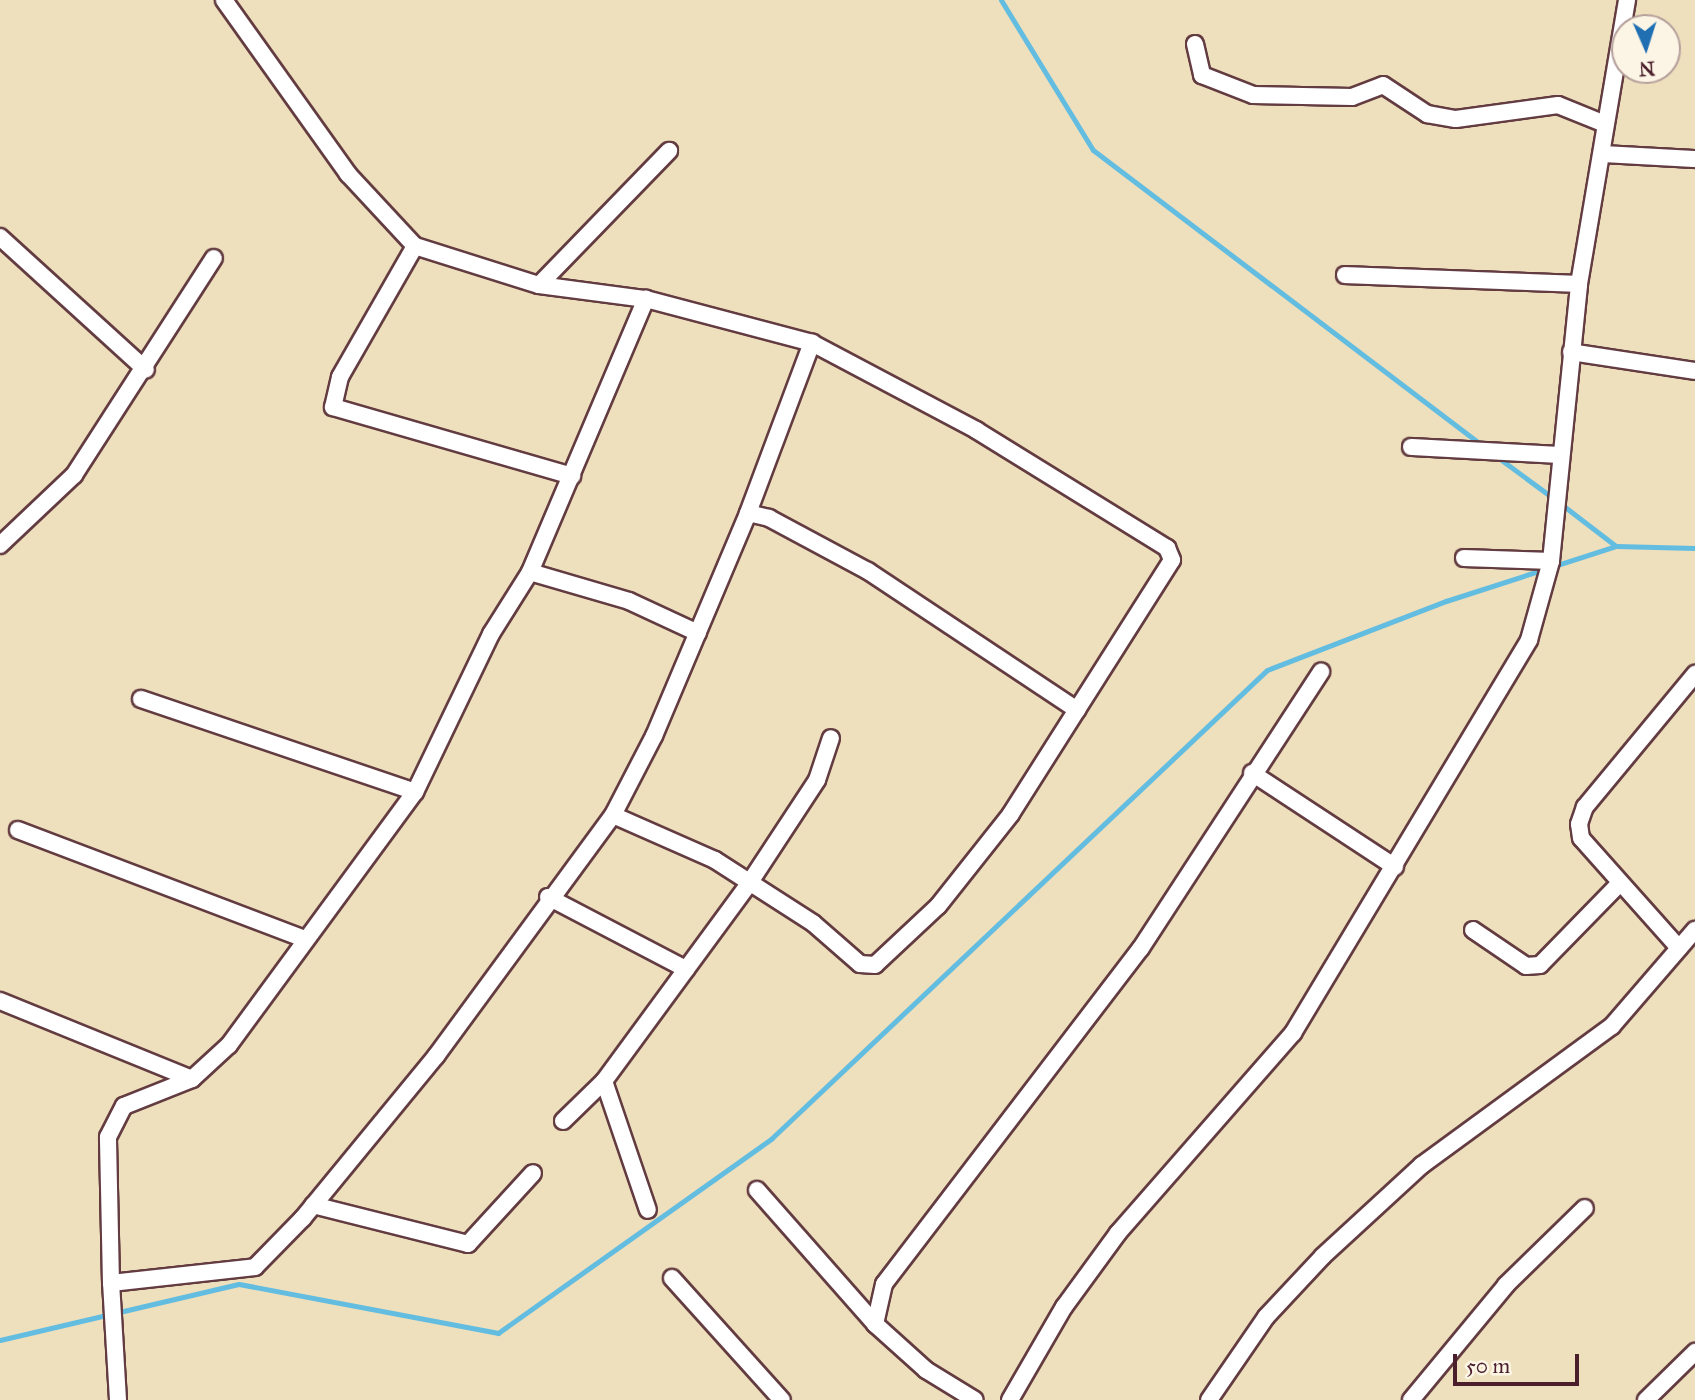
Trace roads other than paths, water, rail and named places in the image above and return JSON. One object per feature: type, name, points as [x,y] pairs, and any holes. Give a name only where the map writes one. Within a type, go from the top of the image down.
[{"type":"street","points":[[224,0],[348,174],[415,246],[539,285],[646,299],[812,343],[976,430],[1167,548],[1172,560],[1011,814],[938,906],[875,964],[860,964],[813,923],[684,842],[612,815]]},
{"type":"street","points":[[1010,1400],[1064,1307],[1125,1224],[1293,1033],[1507,686],[1529,640],[1551,561],[1579,284],[1627,0]]},
{"type":"street","points":[[1195,44],[1202,75],[1253,95],[1352,97],[1383,85],[1427,114],[1456,118],[1559,105],[1605,124]]},
{"type":"street","points":[[539,285],[668,151]]},
{"type":"street","points":[[1602,153],[1695,159]]},
{"type":"street","points":[[0,237],[146,370]]},
{"type":"street","points":[[415,246],[340,377],[333,408],[572,476]]},
{"type":"street","points":[[0,545],[74,475],[146,370],[214,258]]},
{"type":"street","points":[[1345,275],[1579,284]]},
{"type":"street","points":[[118,1400],[111,1283],[108,1137],[124,1106],[192,1079],[229,1045],[303,938],[415,792],[491,634],[530,572],[646,299]]},
{"type":"street","points":[[111,1283],[255,1267],[313,1205],[436,1056],[548,897],[612,815],[698,633],[748,513],[812,343]]},
{"type":"street","points":[[1571,352],[1695,371]]},
{"type":"street","points":[[1411,447],[1561,455]]},
{"type":"street","points":[[748,513],[789,527],[916,600],[1077,710]]},
{"type":"street","points":[[1464,558],[1551,561]]},
{"type":"street","points":[[530,572],[629,601],[698,633]]},
{"type":"street","points":[[875,1324],[884,1284],[1141,948],[1252,773],[1321,672]]},
{"type":"street","points":[[1679,948],[1619,884],[1581,838],[1585,807],[1695,674]]},
{"type":"street","points":[[141,699],[415,792]]},
{"type":"street","points":[[563,1121],[604,1081],[750,882],[817,780],[831,738]]},
{"type":"street","points":[[1252,773],[1395,867]]},
{"type":"street","points":[[18,830],[303,938]]},
{"type":"street","points":[[1473,930],[1526,965],[1540,965],[1619,884]]},
{"type":"street","points":[[548,897],[686,969]]},
{"type":"street","points":[[1209,1400],[1266,1317],[1323,1256],[1422,1165],[1612,1026],[1695,930]]},
{"type":"street","points":[[0,1001],[192,1079]]},
{"type":"street","points":[[604,1081],[648,1210]]},
{"type":"street","points":[[313,1205],[468,1244],[533,1174]]},
{"type":"street","points":[[757,1190],[875,1324],[953,1394],[975,1400]]},
{"type":"street","points":[[1411,1400],[1506,1284],[1585,1208]]},
{"type":"street","points":[[672,1278],[782,1400]]},
{"type":"street","points":[[1646,1400],[1695,1352]]},
{"type":"waterway","points":[[1001,0],[1093,150],[1483,446]]},
{"type":"waterway","points":[[1496,456],[1553,498]]},
{"type":"waterway","points":[[1561,504],[1616,546]]},
{"type":"waterway","points":[[0,1340],[239,1284],[498,1333],[772,1138],[1267,670],[1446,601],[1616,546],[1695,548]]}]
